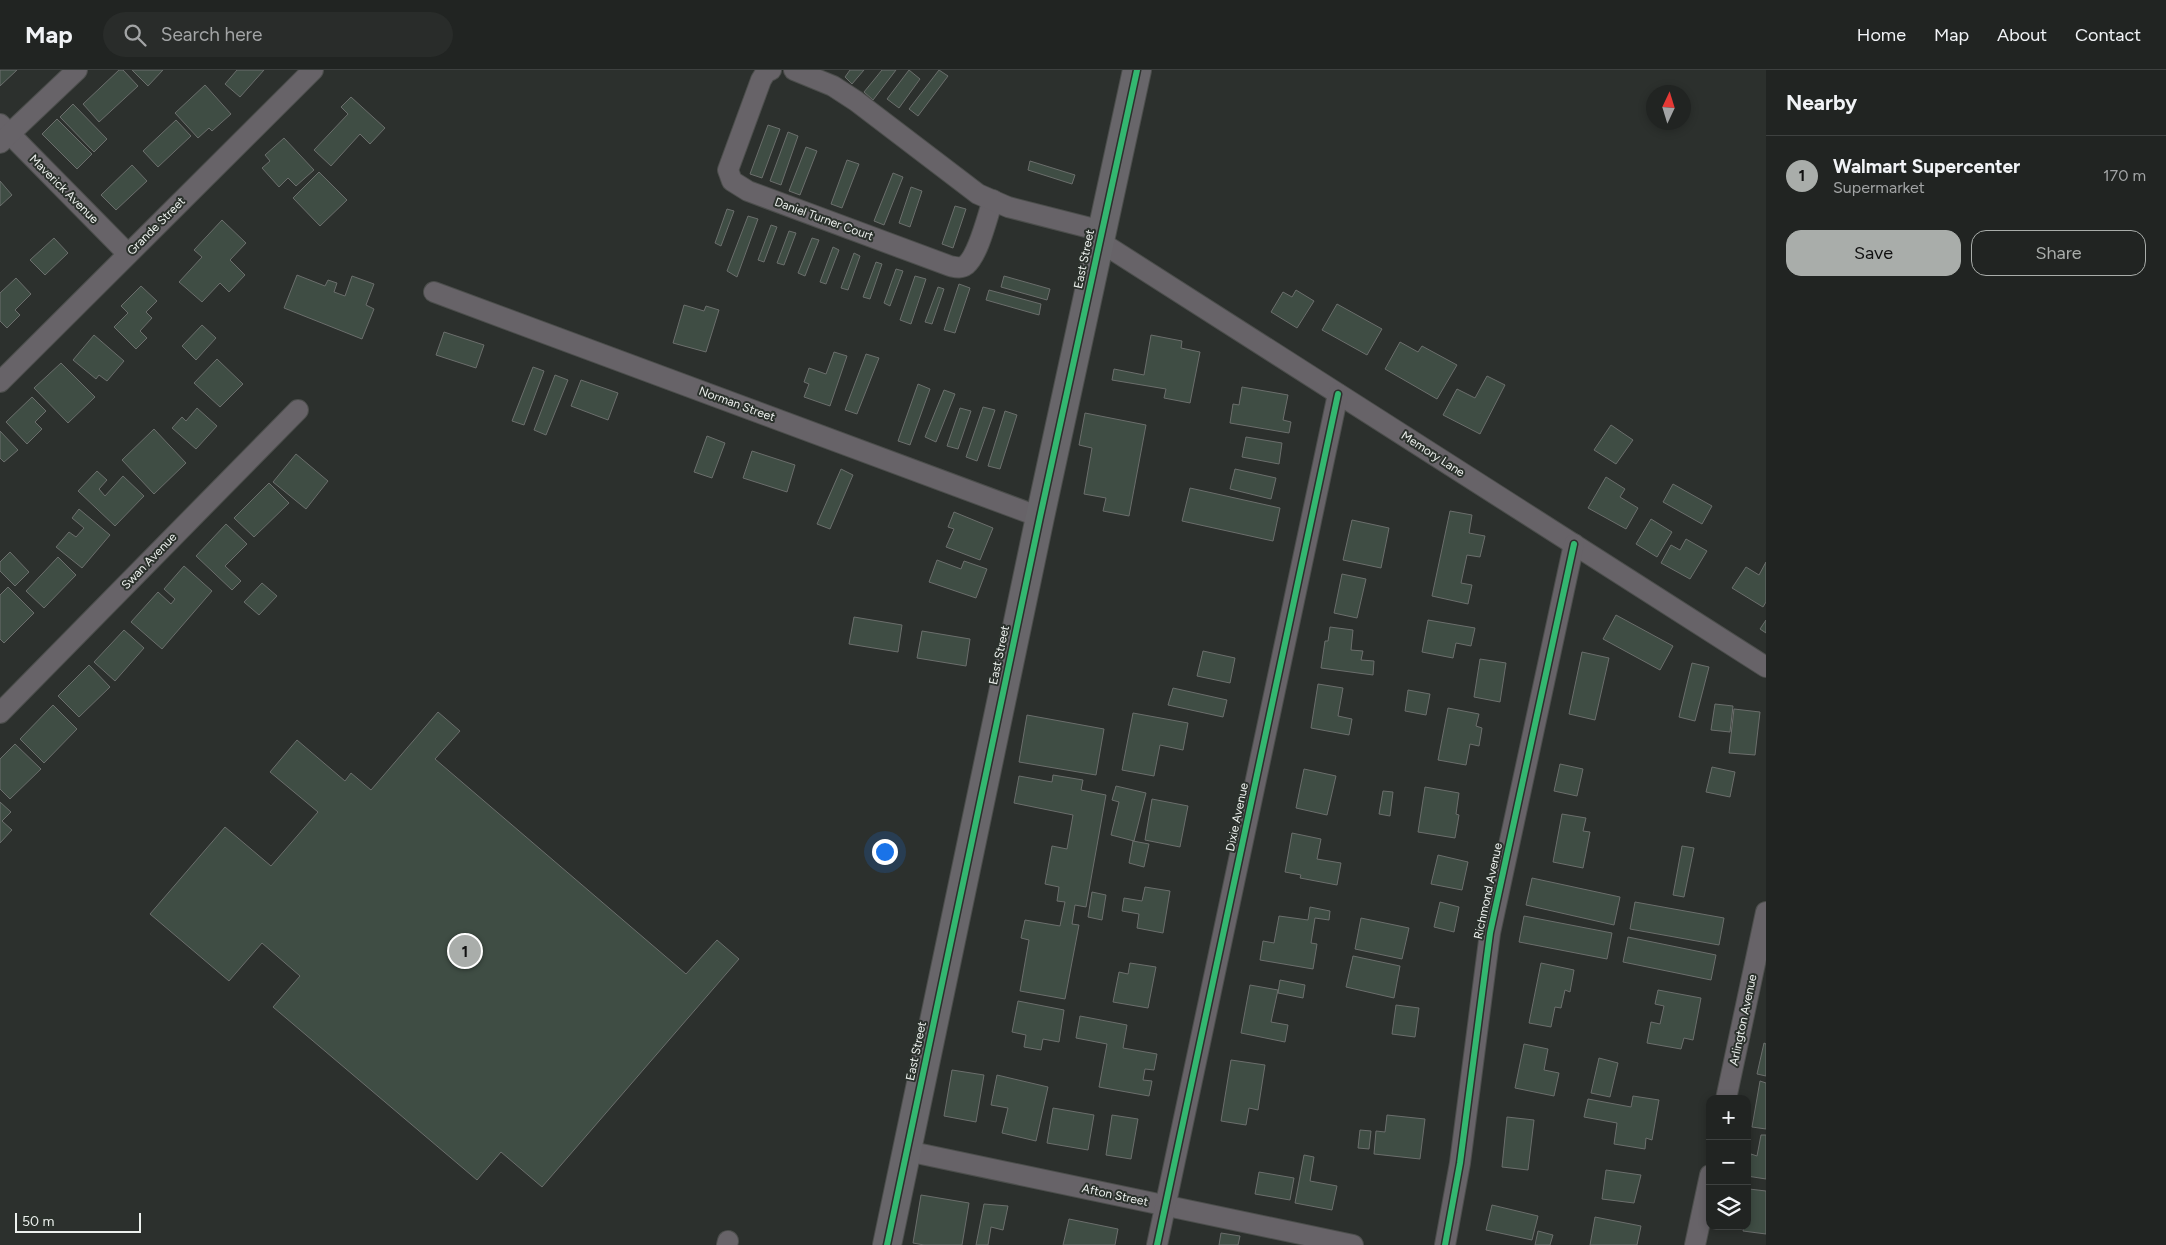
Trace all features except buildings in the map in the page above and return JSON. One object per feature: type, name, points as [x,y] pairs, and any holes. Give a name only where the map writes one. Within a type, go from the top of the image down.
[{"type":"street","points":[[3,134],[77,70]]},
{"type":"street","name":"Grande Street","points":[[0,382],[313,70]]},
{"type":"street","name":"Daniel Turner Court","points":[[771,70],[766,72],[761,80],[728,170],[732,181],[748,191],[950,266],[961,268],[966,265],[973,255],[993,200]]},
{"type":"street","points":[[794,70],[833,86],[856,101],[978,194],[1008,207],[1101,236]]},
{"type":"street","name":"East Street","points":[[887,1245],[1040,517],[1137,70]]},
{"type":"street","name":"Maverick Avenue","points":[[3,134],[128,254]]},
{"type":"street","name":"Memory Lane","points":[[1101,236],[1338,394],[1766,667]]},
{"type":"street","name":"Norman Street","points":[[434,292],[1040,517]]},
{"type":"street","name":"Dixie Avenue","points":[[1157,1245],[1338,394]]},
{"type":"street","name":"Swan Avenue","points":[[0,714],[298,410]]},
{"type":"street","name":"Richmond Avenue","points":[[1445,1245],[1460,1163],[1490,933],[1574,544]]},
{"type":"street","name":"Arlington Avenue","points":[[1727,1095],[1766,912]]},
{"type":"street","name":"Afton Street","points":[[907,1151],[1353,1245]]},
{"type":"street","points":[[1695,1245],[1708,1185]]},
{"type":"cycle path","points":[[887,1245],[1040,517],[1137,70]]},
{"type":"cycle path","points":[[1157,1245],[1338,394]]},
{"type":"cycle path","points":[[1445,1245],[1460,1163],[1490,933],[1574,544]]},
{"type":"place","name":"Walmart Supercenter","points":[[465,951]]}]
